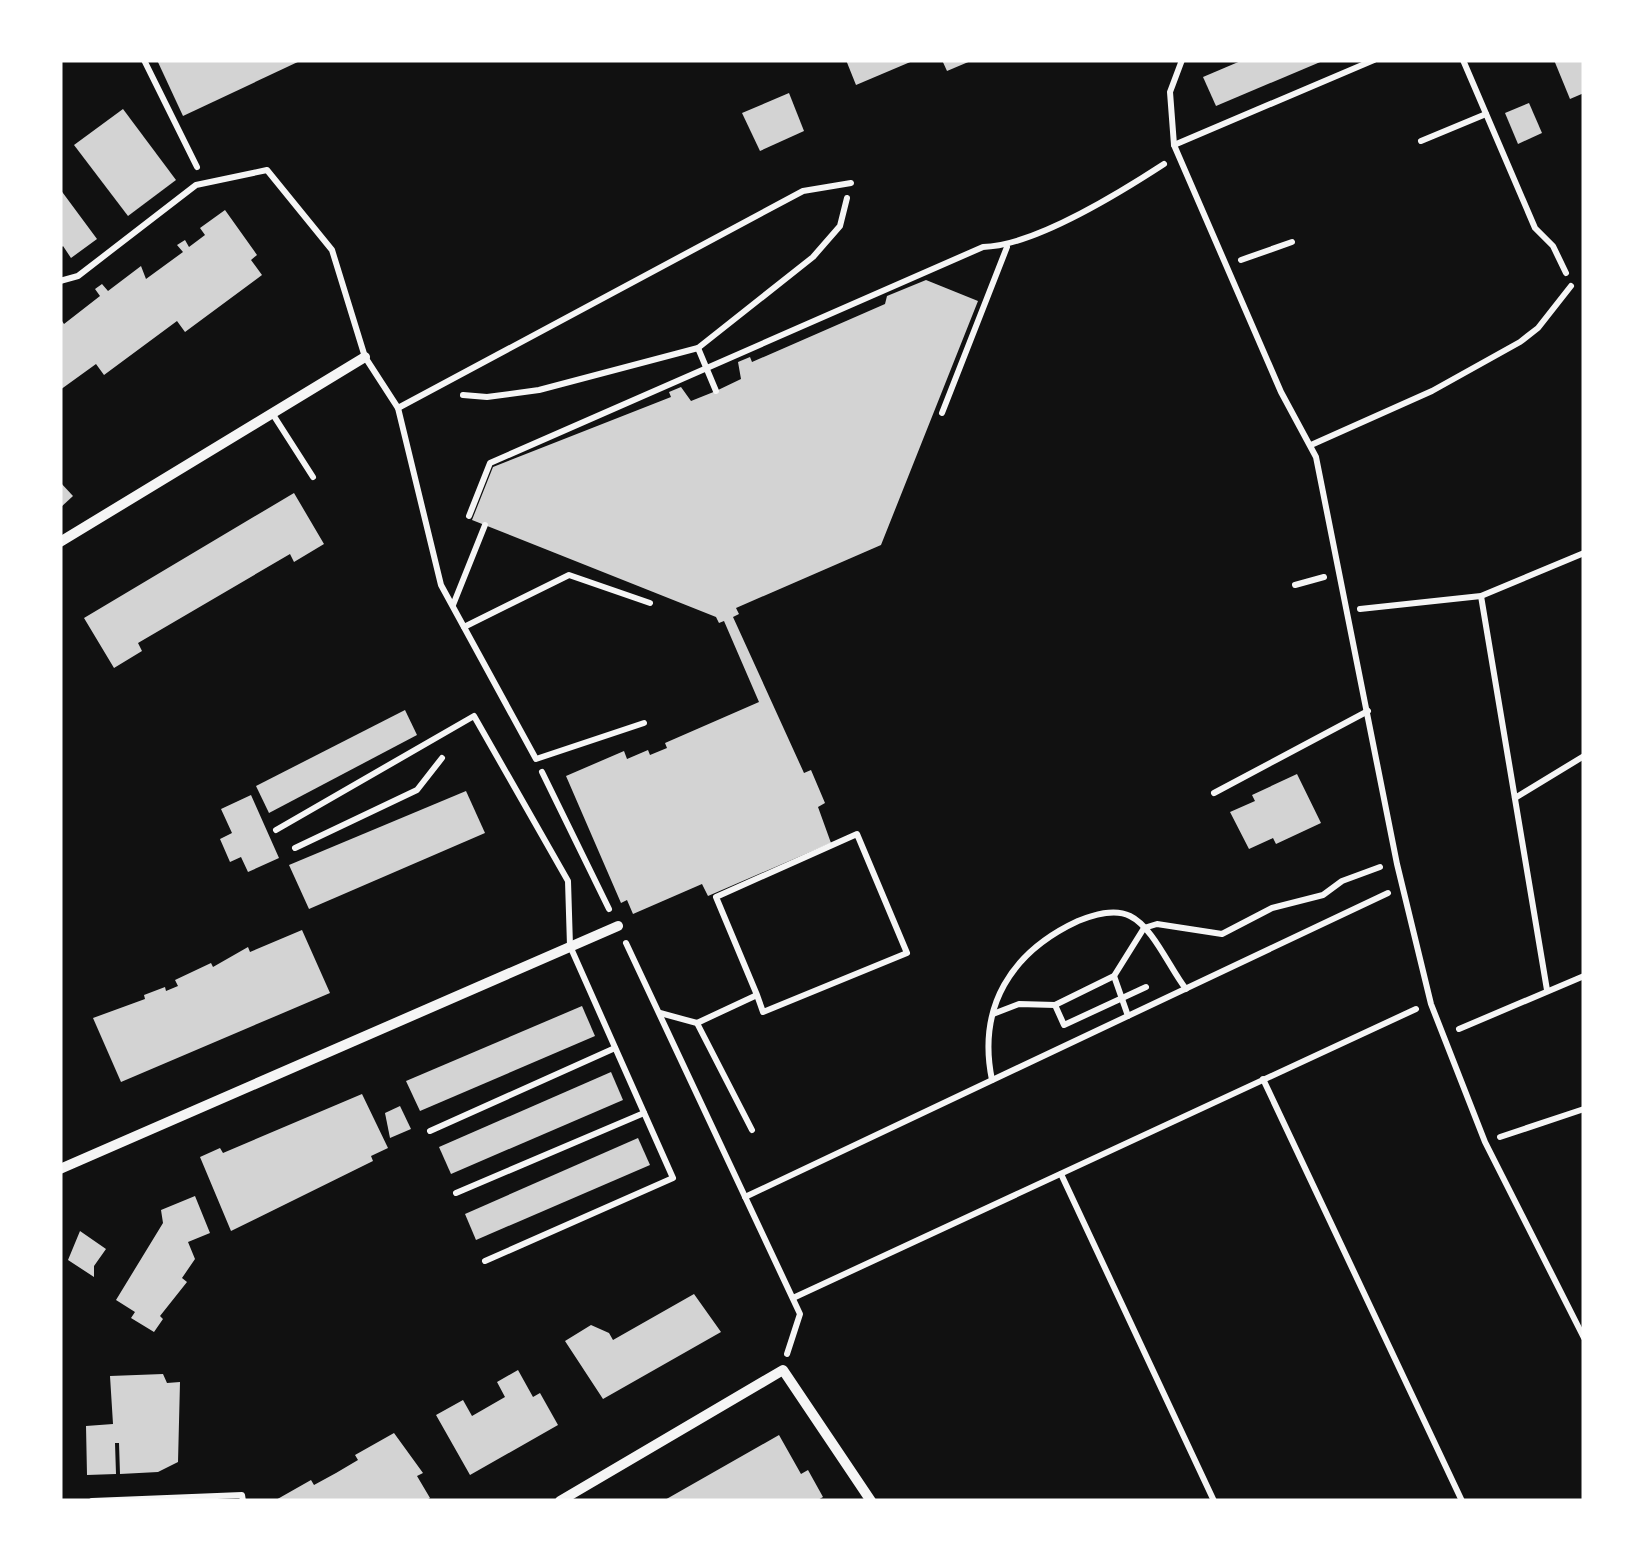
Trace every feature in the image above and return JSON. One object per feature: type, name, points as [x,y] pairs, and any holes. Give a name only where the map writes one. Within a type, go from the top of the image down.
[{"type":"street","points":[[60,542],[365,357]]},
{"type":"street","points":[[60,1169],[618,926]]},
{"type":"street","points":[[560,1501],[782,1370],[870,1501]]},
{"type":"lane","points":[[1182,60],[1170,92],[1174,145],[1281,392],[1310,445],[1340,573],[1397,864],[1432,1004],[1485,1142],[1584,1338]]},
{"type":"lane","points":[[1174,145],[1374,60]]},
{"type":"lane","points":[[60,281],[78,276],[204,183],[266,170],[332,250],[365,357],[398,408],[441,585],[536,759],[644,723]]},
{"type":"lane","points":[[398,408],[803,190],[851,183]]},
{"type":"lane","points":[[1310,445],[1432,390],[1520,342],[1538,328],[1572,286]]},
{"type":"lane","points":[[272,413],[313,478]]},
{"type":"lane","points":[[452,606],[486,525]]},
{"type":"lane","points":[[464,626],[569,576],[650,603]]},
{"type":"lane","points":[[1214,793],[1368,711]]},
{"type":"lane","points":[[276,830],[474,716],[568,881],[570,946],[674,1178],[486,1261]]},
{"type":"lane","points":[[430,1131],[615,1048]]},
{"type":"lane","points":[[456,1193],[644,1113]]},
{"type":"path","points":[[144,60],[204,183]]},
{"type":"path","points":[[1462,60],[1534,228],[1553,246],[1572,286]]},
{"type":"path","points":[[1421,141],[1486,114]]},
{"type":"path","points":[[462,532],[490,463],[983,247],[1007,247],[1116,195],[1178,155]]},
{"type":"path","points":[[428,392],[487,398],[539,390],[698,348],[813,257],[840,226],[851,183]]},
{"type":"path","points":[[1226,266],[1292,242]]},
{"type":"path","points":[[942,412],[1007,247]]},
{"type":"path","points":[[698,348],[716,391]]},
{"type":"path","points":[[1387,608],[1481,596],[1584,553]]},
{"type":"path","points":[[1295,585],[1340,573]]},
{"type":"path","points":[[1481,596],[1547,990]]},
{"type":"path","points":[[295,848],[417,790],[474,716]]},
{"type":"path","points":[[1515,798],[1584,756]]},
{"type":"path","points":[[536,759],[800,1314],[782,1370]]},
{"type":"path","points":[[858,834],[907,953],[763,1012],[757,995],[716,897],[858,834]]},
{"type":"path","points":[[991,1015],[1019,1004],[1055,1005],[1114,976],[1144,928],[1157,924],[1222,934],[1272,908],[1324,895],[1342,880],[1397,864]]},
{"type":"path","points":[[745,1198],[1402,886]]},
{"type":"path","points":[[992,1080],[987,1030],[1001,985],[1039,942],[1100,914],[1130,916],[1144,928],[1186,989]]},
{"type":"path","points":[[1114,976],[1128,1016]]},
{"type":"path","points":[[1458,1029],[1584,976]]},
{"type":"path","points":[[1055,1005],[1064,1025],[1146,987]]},
{"type":"path","points":[[658,1012],[697,1022],[757,995]]},
{"type":"path","points":[[792,1298],[1408,1011]]},
{"type":"path","points":[[697,1022],[752,1130]]},
{"type":"path","points":[[1263,1079],[1462,1501]]},
{"type":"path","points":[[1485,1142],[1584,1108]]},
{"type":"path","points":[[1061,1174],[1214,1501]]},
{"type":"path","points":[[92,1501],[242,1495],[243,1501]]},
{"type":"building","points":[[157,60],[302,60],[183,116]]},
{"type":"building","points":[[846,60],[915,60],[856,85]]},
{"type":"building","points":[[942,60],[973,60],[947,71]]},
{"type":"building","points":[[1243,60],[1325,60],[1216,106],[1203,77]]},
{"type":"building","points":[[1554,60],[1584,60],[1584,93],[1570,99]]},
{"type":"building","points":[[789,93],[804,131],[760,151],[742,113]]},
{"type":"building","points":[[1529,103],[1542,133],[1518,144],[1505,113]]},
{"type":"building","points":[[123,109],[176,180],[128,216],[74,145]]},
{"type":"building","points":[[60,189],[97,239],[71,258],[63,246],[60,249]]},
{"type":"building","points":[[225,210],[257,255],[251,260],[262,275],[185,332],[177,321],[104,375],[96,364],[60,390],[60,318],[64,324],[100,296],[95,289],[102,284],[108,291],[141,266],[146,279],[183,252],[177,245],[185,240],[189,247],[205,235],[200,228]]},
{"type":"building","points":[[926,280],[978,301],[881,545],[736,608],[739,614],[733,617],[804,773],[811,770],[825,803],[818,807],[831,843],[708,896],[702,884],[633,914],[627,900],[621,903],[566,776],[624,751],[627,759],[648,750],[650,755],[667,748],[665,743],[759,702],[724,621],[719,623],[716,617],[472,520],[493,467],[671,397],[669,392],[681,387],[691,401],[716,391],[741,379],[738,362],[750,357],[752,362],[885,304],[887,296]]},
{"type":"building","points":[[60,482],[73,496],[60,508]]},
{"type":"building","points":[[294,493],[324,544],[294,562],[290,554],[138,643],[142,651],[114,668],[84,618]]},
{"type":"building","points":[[405,710],[417,735],[269,813],[256,786]]},
{"type":"building","points":[[1297,774],[1321,823],[1276,844],[1273,838],[1249,849],[1230,812],[1255,801],[1252,795]]},
{"type":"building","points":[[466,791],[485,833],[309,909],[289,865]]},
{"type":"building","points":[[251,795],[279,858],[248,872],[241,857],[230,862],[220,839],[232,833],[221,809]]},
{"type":"building","points":[[302,930],[330,993],[121,1082],[93,1018],[145,999],[144,995],[165,987],[166,991],[178,986],[175,980],[211,963],[213,967],[248,947],[250,952]]},
{"type":"building","points":[[582,1006],[595,1036],[420,1111],[406,1081]]},
{"type":"building","points":[[611,1072],[623,1100],[451,1174],[439,1147]]},
{"type":"building","points":[[362,1094],[388,1148],[371,1156],[373,1161],[231,1231],[200,1157],[220,1148],[223,1153]]},
{"type":"building","points":[[400,1106],[411,1129],[390,1138],[385,1113]]},
{"type":"building","points":[[638,1138],[650,1165],[476,1240],[465,1214]]},
{"type":"building","points":[[195,1196],[210,1233],[188,1242],[195,1259],[182,1278],[187,1282],[160,1316],[163,1319],[154,1332],[131,1318],[135,1312],[116,1300],[163,1223],[161,1210]]},
{"type":"building","points":[[80,1231],[106,1249],[94,1266],[94,1277],[68,1260]]},
{"type":"building","points":[[694,1294],[721,1332],[603,1399],[565,1341],[591,1325],[609,1333],[613,1340]]},
{"type":"building","points":[[518,1370],[533,1397],[540,1393],[558,1425],[470,1475],[436,1415],[463,1400],[472,1416],[505,1397],[497,1382]]},
{"type":"building","points":[[163,1374],[167,1383],[180,1382],[178,1462],[158,1472],[120,1474],[119,1443],[115,1443],[116,1474],[87,1475],[86,1426],[113,1424],[110,1376]]},
{"type":"building","points":[[394,1433],[423,1473],[417,1476],[430,1498],[425,1501],[274,1501],[311,1480],[314,1485],[336,1473],[358,1460],[355,1455]]},
{"type":"building","points":[[779,1435],[801,1474],[808,1470],[823,1497],[816,1501],[663,1501]]}]
